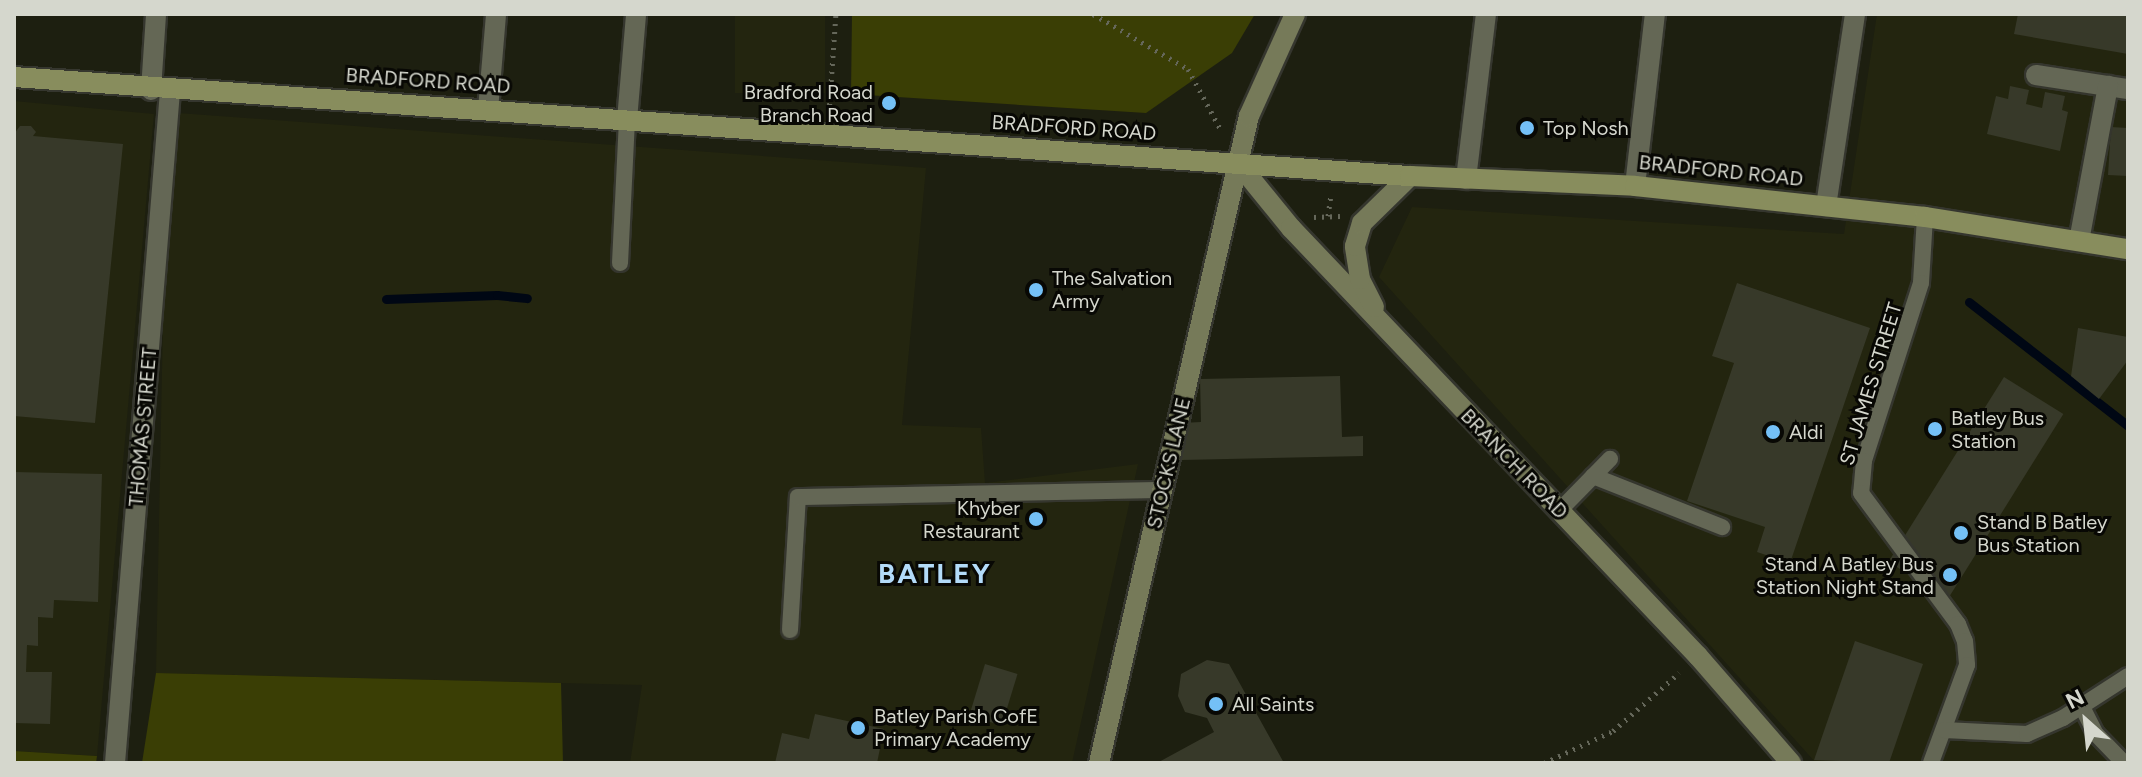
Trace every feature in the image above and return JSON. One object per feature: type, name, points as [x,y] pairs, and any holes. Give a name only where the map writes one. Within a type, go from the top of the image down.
[{"type":"main road","name":"BRADFORD ROAD","points":[[14,77],[161,90],[488,110],[1410,176],[1635,186],[1925,217],[2128,249]]},
{"type":"street","name":"THOMAS STREET","points":[[115,763],[161,90],[156,14]]},
{"type":"street","points":[[488,110],[496,14]]},
{"type":"street","points":[[627,120],[636,14]]},
{"type":"street","name":"STOCKS LANE","points":[[1099,763],[1249,116],[1295,14]]},
{"type":"street","points":[[1466,179],[1486,14]]},
{"type":"street","points":[[1635,186],[1655,14]]},
{"type":"street","points":[[1826,206],[1855,14]]},
{"type":"street","points":[[2036,75],[2118,88],[2079,241]]},
{"type":"street","name":"BRANCH ROAD","points":[[1238,163],[1291,228],[1698,656],[1791,763]]},
{"type":"street","points":[[1386,329],[1360,279],[1355,246],[1362,223],[1410,176]]},
{"type":"lane","points":[[620,263],[627,120]]},
{"type":"lane","name":"ST JAMES STREET","points":[[1925,217],[1921,283],[1864,461],[1861,493],[1958,624],[1965,641],[1967,665],[1931,763]]},
{"type":"lane","points":[[1559,511],[1610,459]]},
{"type":"lane","points":[[1593,476],[1722,527]]},
{"type":"lane","points":[[790,630],[798,497],[1162,490]]},
{"type":"lane","points":[[1944,730],[2027,734],[2128,676]]},
{"type":"lane","points":[[2081,705],[2096,734],[2124,763]]},
{"type":"path","points":[[826,134],[835,70],[836,14]]},
{"type":"path","points":[[1093,14],[1188,69],[1238,163]]},
{"type":"path","points":[[1291,228],[1314,218],[1337,216],[1362,223]]},
{"type":"path","points":[[1544,763],[1613,731],[1698,656]]},
{"type":"shaded area","points":[[735,14],[825,14],[825,93],[735,93]]},
{"type":"shaded area","points":[[1877,14],[2128,14],[2128,763],[1816,763],[1379,277],[1412,207],[1844,234]]},
{"type":"shaded area","points":[[14,101],[154,114],[97,756],[14,751]]},
{"type":"shaded area","points":[[178,113],[926,168],[902,425],[981,428],[985,483],[1138,464],[1072,763],[630,763],[642,685],[156,673],[163,320]]},
{"type":"green space","points":[[852,14],[1255,14],[1232,53],[1146,113],[851,94]]},
{"type":"green space","points":[[156,673],[561,683],[563,763],[142,763]]},
{"type":"green space","points":[[14,751],[97,756],[96,763],[14,763]]},
{"type":"building","points":[[2018,14],[2128,14],[2128,54],[2014,34]]},
{"type":"building","points":[[2010,86],[2029,90],[2026,104],[2042,108],[2045,92],[2065,96],[2062,110],[2068,112],[2060,151],[1987,134],[1996,96],[2008,99]]},
{"type":"building","points":[[20,126],[31,126],[36,132],[33,136],[123,144],[95,423],[14,416],[14,134]]},
{"type":"building","points":[[2111,127],[2128,128],[2128,176],[2108,175]]},
{"type":"building","name":"Aldi","points":[[1737,283],[1870,328],[1790,563],[1757,552],[1765,527],[1687,501],[1734,363],[1712,356]]},
{"type":"building","points":[[2078,328],[2128,337],[2128,360],[2099,399],[2071,376]]},
{"type":"building","points":[[1340,376],[1342,437],[1363,436],[1363,456],[1182,460],[1181,423],[1201,422],[1200,379]]},
{"type":"building","points":[[2004,377],[2063,414],[1948,599],[1888,562]]},
{"type":"building","points":[[14,472],[102,474],[98,602],[54,600],[53,618],[38,617],[38,646],[27,645],[26,672],[52,672],[50,724],[14,723]]},
{"type":"building","points":[[1855,641],[1923,664],[1889,763],[1814,760]]},
{"type":"building","name":"All Saints","points":[[1207,660],[1229,664],[1284,763],[1157,763],[1214,732],[1207,718],[1185,712],[1178,696],[1181,674]]},
{"type":"building","points":[[985,664],[1018,674],[1002,726],[969,716]]},
{"type":"building","points":[[815,714],[884,729],[877,763],[775,763],[782,733],[809,739]]},
{"type":"waterway","points":[[386,299],[497,295],[527,298]]},
{"type":"waterway","points":[[1969,302],[2128,426]]},
{"type":"place","name":"Bradford Road Branch Road","points":[[889,103]]},
{"type":"place","name":"Top Nosh","points":[[1527,128]]},
{"type":"place","name":"The Salvation Army","points":[[1036,290]]},
{"type":"place","name":"Batley Bus Station","points":[[1935,429]]},
{"type":"place","name":"Aldi","points":[[1773,432]]},
{"type":"place","name":"Khyber Restaurant","points":[[1036,519]]},
{"type":"place","name":"Stand B Batley Bus Station","points":[[1961,533]]},
{"type":"place","name":"Stand A Batley Bus Station Night Stand","points":[[1950,575]]},
{"type":"place","name":"All Saints","points":[[1216,704]]},
{"type":"place","name":"Batley Parish CofE Primary Academy","points":[[858,728]]},
{"type":"district","name":"BATLEY","points":[[935,573]]}]
